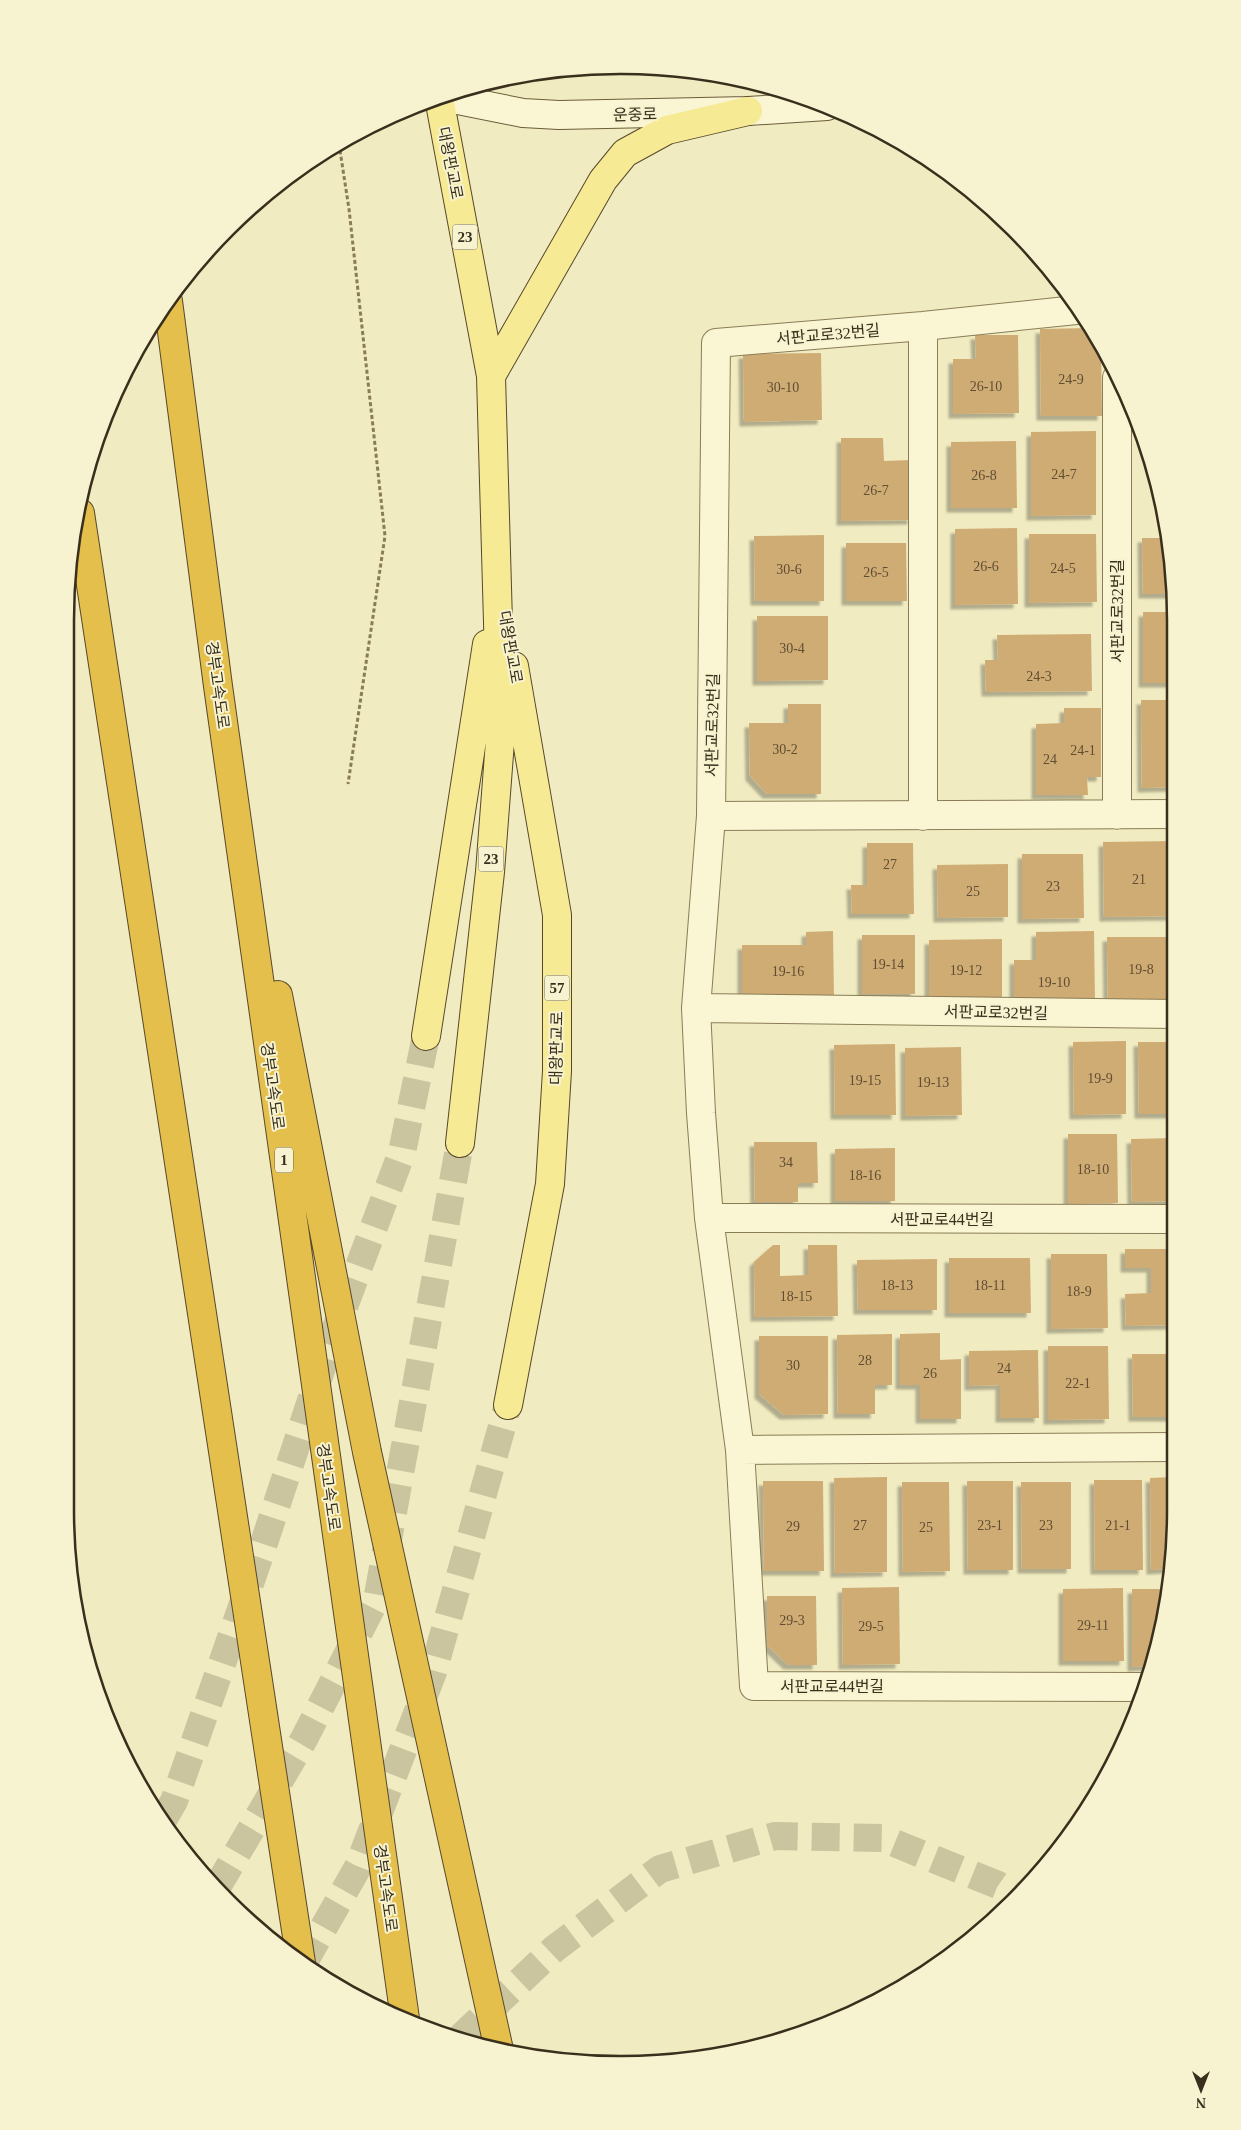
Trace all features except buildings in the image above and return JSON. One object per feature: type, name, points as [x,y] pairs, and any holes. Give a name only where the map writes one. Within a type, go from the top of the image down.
[{"type":"highway","name":"경부고속도로","points":[[169,312],[218,686],[403,2011]]},
{"type":"highway","points":[[82,526],[299,1951]]},
{"type":"highway","points":[[218,686],[367,1452],[497,2042]]},
{"type":"main road","name":"대왕판교로","points":[[440,105],[491,376],[501,728],[488,891],[460,1143]]},
{"type":"main road","points":[[491,376],[603,180],[625,153],[667,130],[748,111]]},
{"type":"main road","name":"대왕판교로","points":[[426,1036],[498,573]]},
{"type":"main road","name":"대왕판교로","points":[[498,573],[557,915],[557,1071],[550,1184],[508,1405]]},
{"type":"street","name":"운중로","points":[[458,99],[523,112],[559,115],[748,111],[808,107]]},
{"type":"street","points":[[923,816],[923,326],[1070,311]]},
{"type":"street","name":"서판교로32번길","points":[[700,1113],[696,1008],[711,816],[716,343],[923,326]]},
{"type":"street","name":"서판교로32번길","points":[[1117,392],[1117,815]]},
{"type":"street","points":[[711,816],[1167,814]]},
{"type":"street","name":"서판교로32번길","points":[[696,1008],[1167,1014]]},
{"type":"street","name":"서판교로44번길","points":[[700,1113],[709,1218],[740,1450],[754,1686],[1137,1687]]},
{"type":"street","name":"서판교로44번길","points":[[709,1218],[1167,1220]]},
{"type":"street","points":[[740,1450],[1167,1447]]},
{"type":"path","points":[[341,151],[385,536],[348,784]]},
{"type":"tunnel","points":[[167,1814],[174,1801],[262,1549],[327,1352],[402,1152],[426,1036]]},
{"type":"tunnel","points":[[220,1882],[304,1739],[378,1595],[460,1143]]},
{"type":"tunnel","points":[[307,1957],[358,1867],[433,1672],[508,1405]]},
{"type":"tunnel","points":[[465,2033],[554,1949],[660,1869],[775,1836],[882,1838],[998,1885],[1010,1893]]}]
